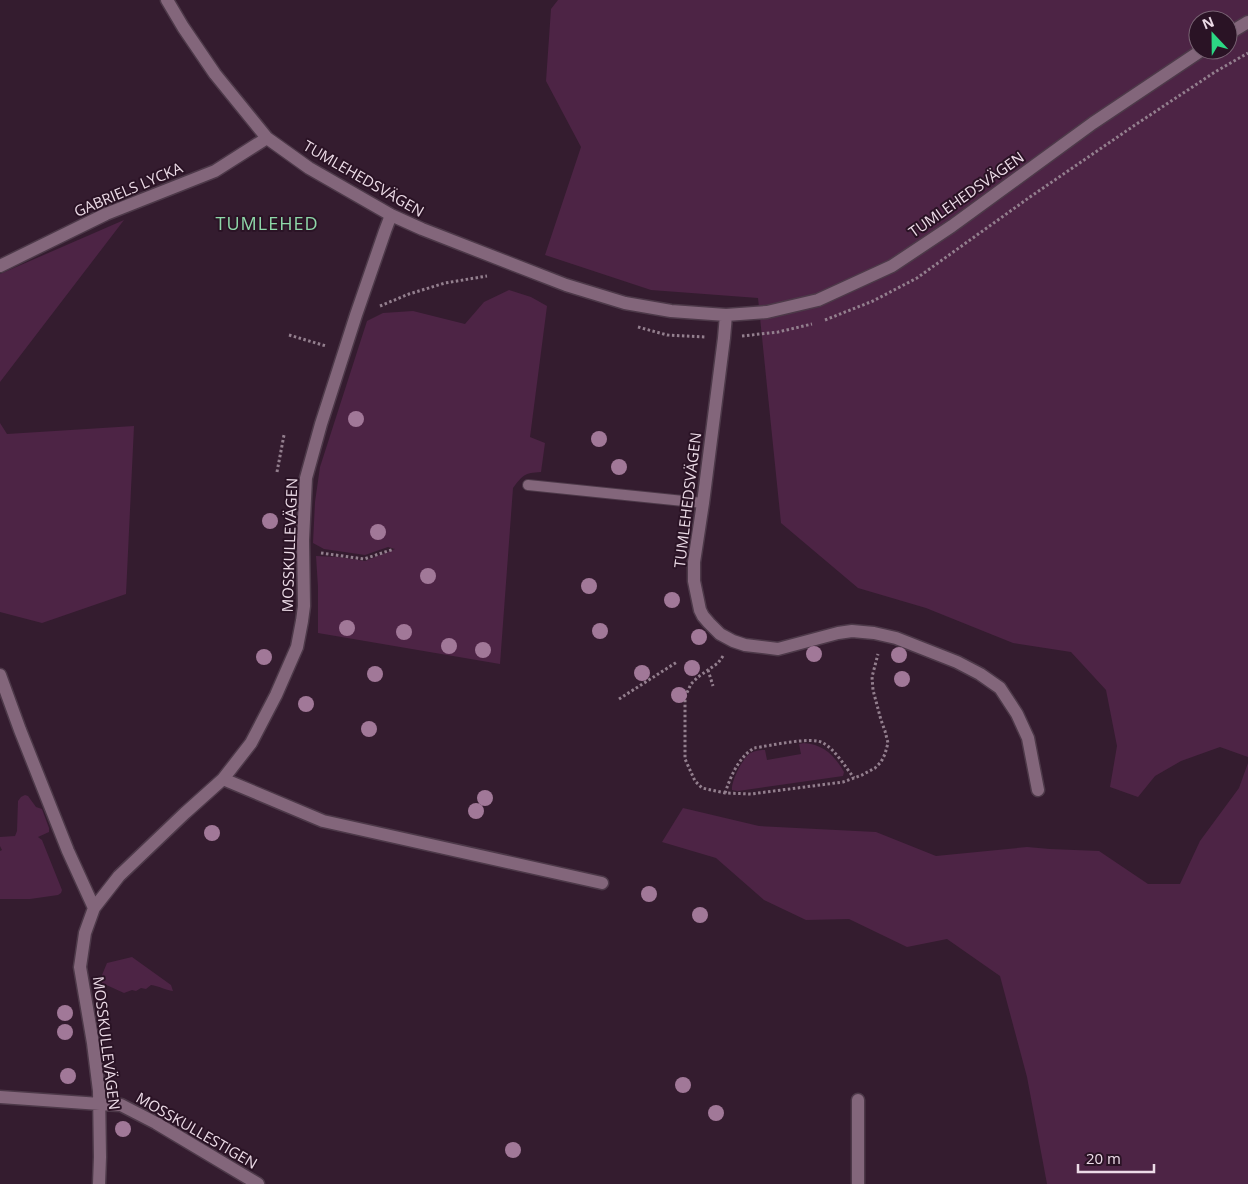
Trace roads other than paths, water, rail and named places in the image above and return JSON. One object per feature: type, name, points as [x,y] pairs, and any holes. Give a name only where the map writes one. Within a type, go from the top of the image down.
[{"type":"street","name":"TUMLEHEDSVÄGEN","points":[[167,0],[215,74],[267,138],[309,168],[391,215],[566,285],[617,300],[671,311],[726,315],[767,312],[818,300],[892,266],[952,226],[1093,123],[1188,59]]},
{"type":"street","name":"GABRIELS LYCKA","points":[[0,266],[106,214],[215,171],[267,138]]},
{"type":"street","name":"MOSSKULLEVÄGEN","points":[[99,1184],[100,1104],[93,1043],[80,967],[85,934],[94,908],[119,876],[223,779],[251,743],[276,695],[297,647],[304,606],[303,550],[306,478],[356,315],[391,215]]},
{"type":"street","name":"TUMLEHEDSVÄGEN","points":[[726,315],[694,562],[694,581],[700,610],[709,623],[724,636],[745,646],[778,649],[838,633],[852,631],[874,633],[896,638],[957,662],[980,674],[1000,688],[1017,714],[1028,738],[1038,790]]},
{"type":"street","points":[[0,676],[68,851],[94,908]]},
{"type":"street","points":[[223,779],[323,821],[602,883]]},
{"type":"street","name":"MOSSKULLESTIGEN","points":[[0,1097],[120,1105],[156,1123],[258,1184]]},
{"type":"street","points":[[858,1100],[858,1184]]},
{"type":"lane","points":[[528,485],[703,503]]},
{"type":"district","name":"TUMLEHED","points":[[267,223]]}]
